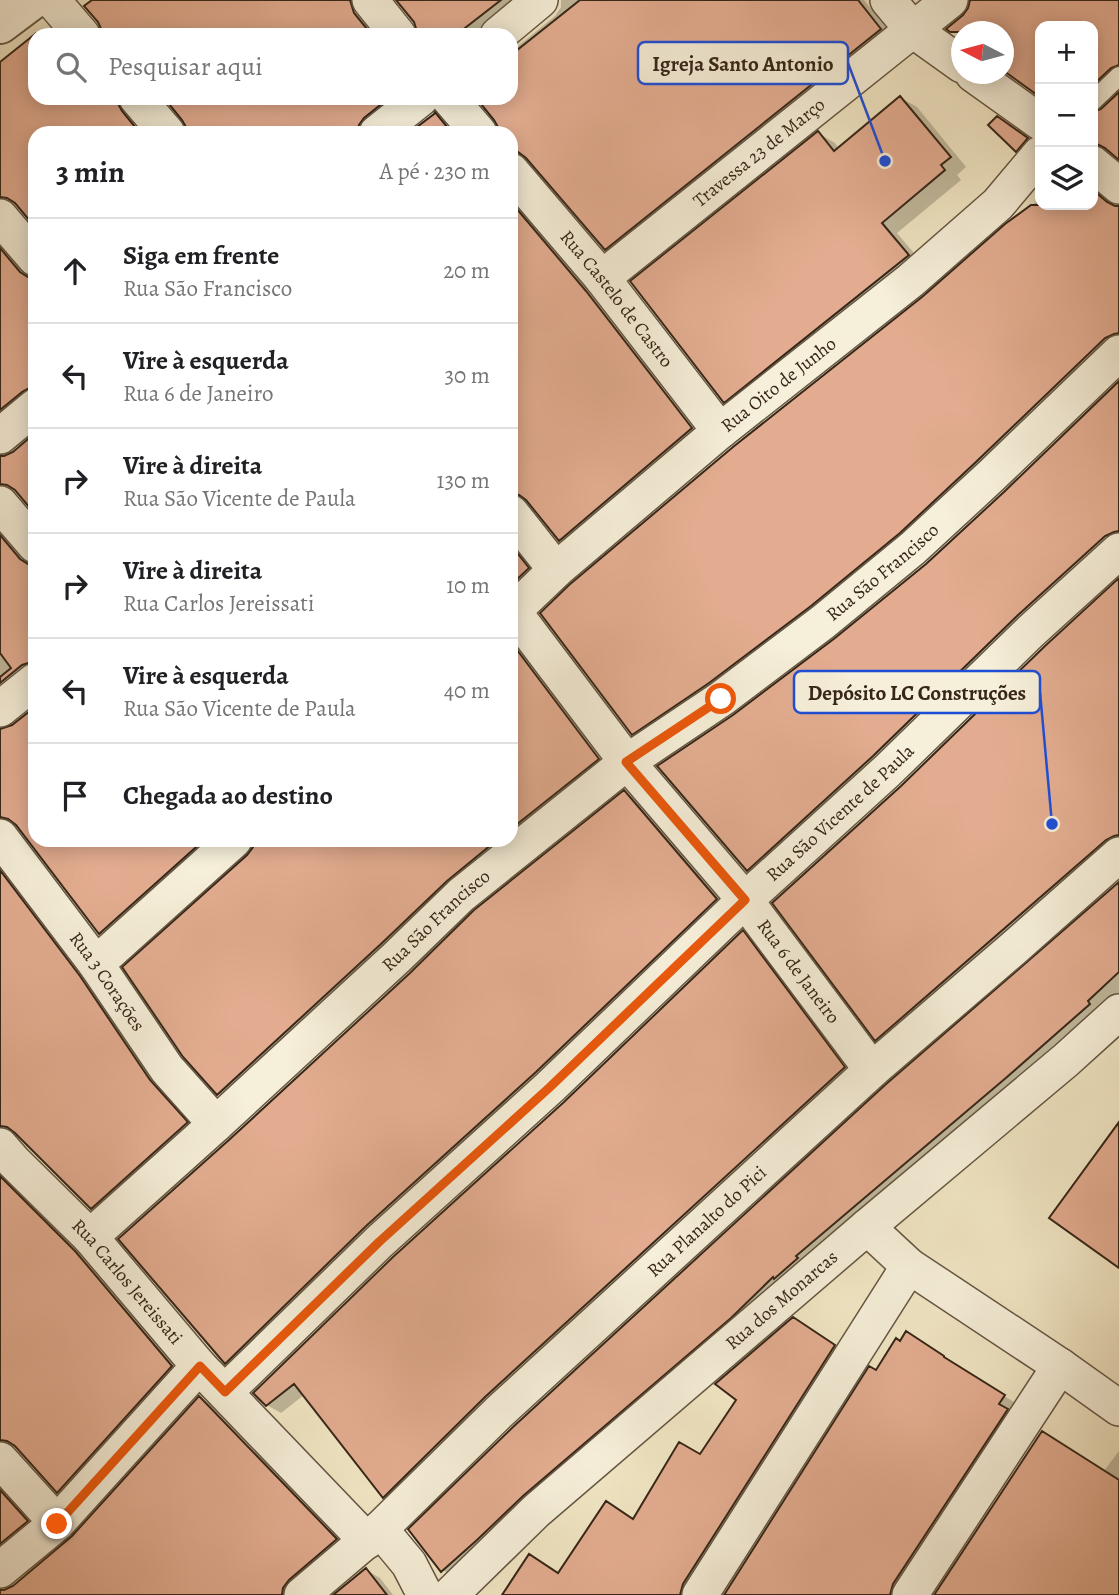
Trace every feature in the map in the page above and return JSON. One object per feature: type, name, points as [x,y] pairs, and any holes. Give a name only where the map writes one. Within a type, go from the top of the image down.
[{"type":"street","points":[[0,24],[32,0]]},
{"type":"street","points":[[52,0],[76,28]]},
{"type":"street","points":[[370,0],[392,28]]},
{"type":"street","points":[[507,28],[541,0]]},
{"type":"street","points":[[888,0],[913,30],[951,58]]},
{"type":"street","name":"Travessa 23 de Março","points":[[602,278],[950,0]]},
{"type":"street","points":[[987,84],[1035,118]]},
{"type":"street","points":[[143,105],[161,126]]},
{"type":"street","points":[[386,126],[412,105]]},
{"type":"street","points":[[455,105],[473,126]]},
{"type":"street","name":"Rua Oito de Junho","points":[[518,606],[556,569],[720,431],[910,281],[998,204],[1035,160]]},
{"type":"street","points":[[1098,168],[1119,186]]},
{"type":"street","name":"Rua Castelo de Castro","points":[[518,179],[602,278],[720,431]]},
{"type":"street","points":[[0,217],[28,250]]},
{"type":"street","name":"Rua São Francisco","points":[[90,1237],[216,1124],[461,895],[626,762],[721,699],[823,622],[913,548],[1119,354]]},
{"type":"street","points":[[0,436],[28,413]]},
{"type":"street","points":[[0,504],[28,537]]},
{"type":"street","points":[[518,522],[556,569]]},
{"type":"street","name":"Rua São Vicente de Paula","points":[[225,1392],[379,1242],[560,1078],[745,900],[887,771],[1031,631],[1119,551]]},
{"type":"street","name":"Rua 6 de Janeiro","points":[[518,620],[626,762],[745,900],[872,1070]]},
{"type":"street","points":[[0,709],[28,687]]},
{"type":"street","name":"Rua 3 Corações","points":[[0,837],[96,964],[167,1069],[216,1124]]},
{"type":"street","points":[[96,964],[226,847]]},
{"type":"street","name":"Rua Planalto do Pici","points":[[302,1595],[374,1535],[499,1412],[872,1070],[1119,855]]},
{"type":"street","name":"Rua dos Monarcas","points":[[450,1595],[536,1511],[1119,1012]]},
{"type":"street","name":"Rua Carlos Jereissati","points":[[5,1160],[90,1237],[225,1392],[374,1535],[409,1564],[425,1595]]},
{"type":"street","points":[[867,1227],[909,1266],[1119,1408]]},
{"type":"street","points":[[700,1595],[909,1266]]},
{"type":"street","points":[[0,1570],[57,1524],[200,1366]]},
{"type":"street","points":[[910,1595],[1060,1366]]},
{"type":"street","points":[[0,1460],[57,1524]]},
{"type":"lane","points":[[1098,96],[1119,76]]},
{"type":"building","points":[[92,0],[350,0],[354,13],[366,28],[101,28],[84,6]]},
{"type":"building","points":[[396,0],[501,0],[465,28],[416,28]]},
{"type":"building","points":[[580,0],[858,0],[881,29],[605,250],[518,152],[518,126],[497,126],[482,105],[518,105],[518,49]]},
{"type":"building","points":[[970,0],[1119,0],[1119,65],[1111,68],[1098,80],[1098,21],[1035,21],[1035,93],[1014,78],[1014,21],[956,21],[968,8]]},
{"type":"building","points":[[28,40],[28,105],[119,105],[134,126],[28,126],[28,219],[15,203],[0,197],[0,62]]},
{"type":"building","points":[[1119,92],[1119,160],[1098,144],[1098,110]]},
{"type":"building","points":[[900,96],[951,157],[941,165],[945,170],[882,223],[909,255],[724,403],[630,281],[818,131],[834,151]]},
{"type":"building","points":[[170,105],[380,105],[359,126],[185,126]]},
{"type":"building","points":[[435,112],[446,126],[418,126]]},
{"type":"building","points":[[997,116],[1028,138],[1016,152],[988,125]]},
{"type":"building","points":[[1098,194],[1107,202],[1119,206],[1119,333],[1105,338],[900,533],[811,606],[709,683],[632,735],[540,613],[569,585],[733,447],[922,297],[1005,224],[1031,205],[1035,205],[1035,210],[1098,210]]},
{"type":"building","points":[[518,210],[586,291],[692,428],[559,541],[519,495]]},
{"type":"building","points":[[0,248],[20,272],[28,277],[28,389],[0,410]]},
{"type":"building","points":[[1119,381],[1119,531],[1105,536],[1017,616],[873,756],[747,871],[657,766],[733,715],[835,638],[926,564]]},
{"type":"building","points":[[28,439],[28,506],[15,490],[0,484],[0,456],[13,452]]},
{"type":"building","points":[[0,535],[20,559],[28,564],[28,663],[0,683],[0,677],[11,668],[0,653]]},
{"type":"building","points":[[518,554],[529,568],[518,578]]},
{"type":"building","points":[[1119,578],[1119,835],[1106,840],[875,1041],[772,903],[901,786]]},
{"type":"building","points":[[518,651],[599,759],[518,823]]},
{"type":"building","points":[[28,712],[28,841],[16,825],[0,817],[0,729],[12,725]]},
{"type":"building","points":[[624,790],[717,899],[536,1072],[365,1227],[225,1364],[118,1239],[410,973],[474,910]]},
{"type":"building","points":[[33,847],[196,847],[99,934]]},
{"type":"building","points":[[253,847],[488,847],[447,881],[217,1095],[183,1057],[122,967]]},
{"type":"building","points":[[0,870],[80,976],[150,1080],[188,1122],[91,1209],[15,1133],[0,1126]]},
{"type":"building","points":[[1119,882],[1119,972],[1088,1001],[1090,1004],[796,1256],[798,1258],[774,1279],[773,1277],[731,1318],[523,1496],[441,1572],[408,1529],[513,1427],[885,1085]]},
{"type":"building","points":[[743,930],[845,1067],[485,1397],[383,1498],[294,1384],[266,1406],[253,1393],[393,1257],[564,1102]]},
{"type":"building","points":[[1119,1122],[1119,1268],[1049,1218]]},
{"type":"building","points":[[0,1176],[75,1251],[172,1366],[57,1493],[15,1446],[0,1440]]},
{"type":"building","points":[[793,1317],[835,1345],[683,1584],[680,1595],[502,1595],[529,1554],[558,1573],[606,1501],[633,1519],[679,1442],[700,1454],[736,1400],[715,1384]]},
{"type":"building","points":[[906,1331],[1005,1395],[999,1404],[1008,1409],[893,1584],[890,1595],[724,1595],[869,1366],[876,1370],[896,1338],[900,1341]]},
{"type":"building","points":[[199,1396],[337,1539],[289,1580],[282,1595],[0,1595],[0,1590],[13,1586],[72,1536]]},
{"type":"building","points":[[1042,1431],[1119,1480],[1119,1595],[934,1595]]},
{"type":"building","points":[[0,1490],[28,1521],[0,1544]]},
{"type":"building","points":[[366,1568],[387,1595],[333,1595]]},
{"type":"place","name":"Igreja Santo Antonio","points":[[885,161]]},
{"type":"place","name":"Depósito LC Construções","points":[[1052,824]]},
{"type":"route","points":[[57,1524],[200,1366],[225,1392],[379,1242],[550,1087],[745,900],[626,762],[721,699]]}]
